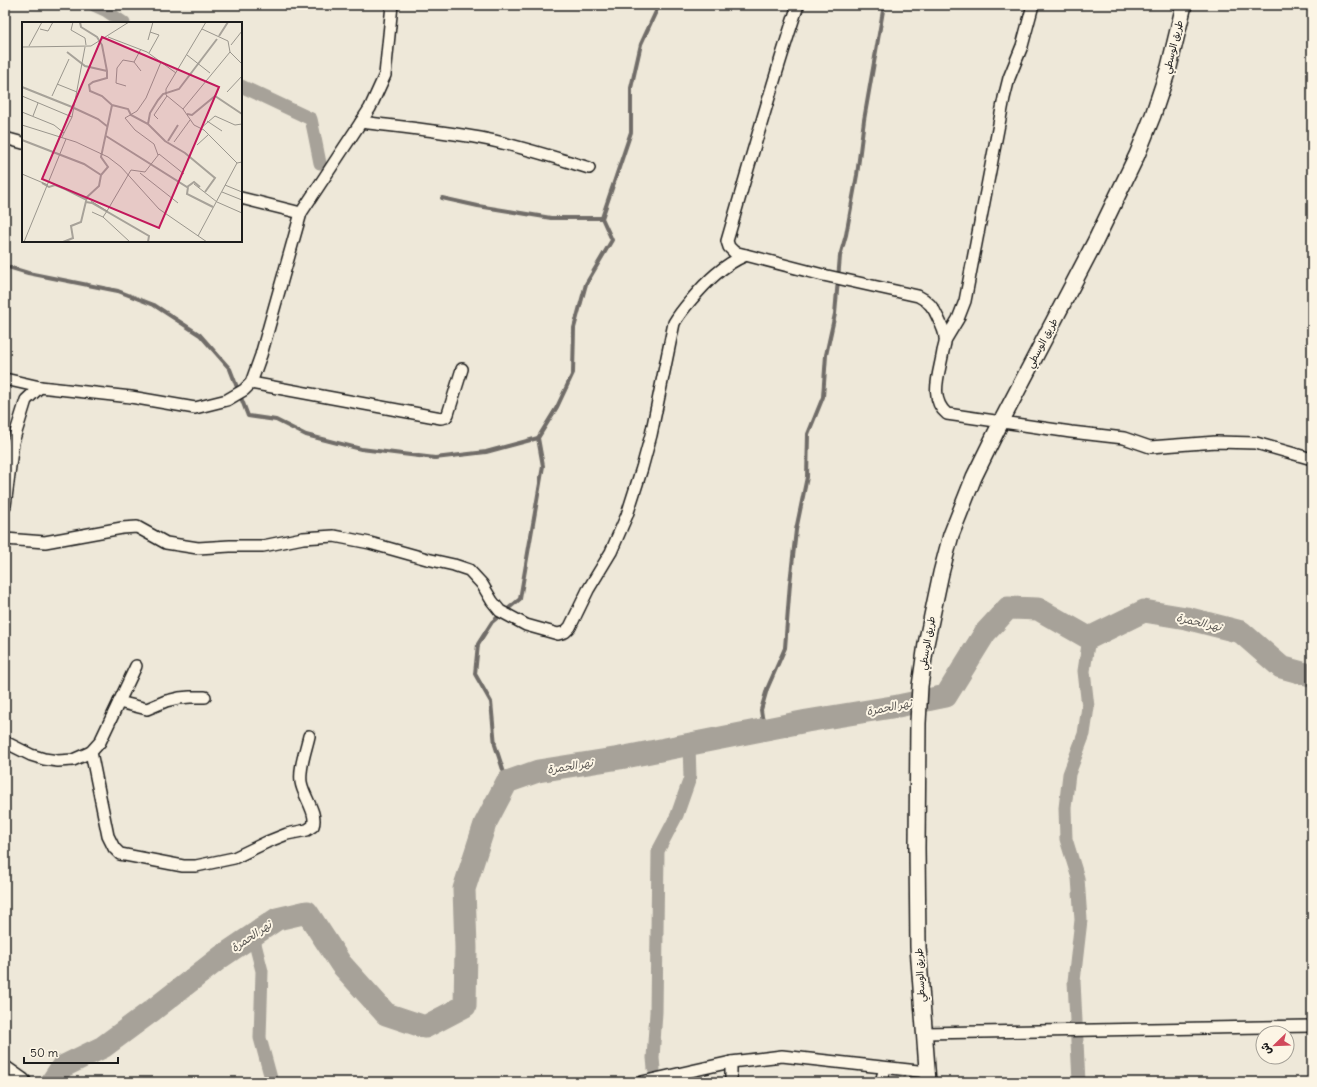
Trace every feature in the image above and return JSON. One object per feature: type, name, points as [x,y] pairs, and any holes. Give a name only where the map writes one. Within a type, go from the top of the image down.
[{"type":"main road","name":"طريق الوسطي","points":[[927,1077],[918,947],[918,723],[920,686],[934,606],[951,534],[974,477],[1095,242],[1137,155],[1169,67],[1184,5]]},
{"type":"main road","points":[[5,1070],[22,1082]]},
{"type":"street","points":[[5,379],[40,387],[131,397],[195,408],[227,400],[247,387],[263,348],[300,213],[370,108],[385,75],[391,5]]},
{"type":"street","points":[[798,5],[770,91],[727,241],[729,247],[734,252],[918,296],[926,300],[932,306],[943,328],[946,339]]},
{"type":"street","points":[[1033,5],[1022,46],[1009,78],[1004,98],[965,301],[958,319],[946,339],[936,392],[941,409],[947,414],[1124,438],[1150,447],[1216,442],[1256,443],[1312,459]]},
{"type":"street","points":[[361,122],[481,138],[589,168]]},
{"type":"street","points":[[5,138],[22,143]]},
{"type":"street","points":[[242,198],[300,213]]},
{"type":"street","points":[[5,539],[45,542],[114,529],[137,527],[166,543],[198,548],[263,546],[303,538],[334,536],[469,570],[482,584],[500,611],[531,627],[558,634],[565,632],[570,627],[588,590],[604,565],[618,538],[635,492],[650,435],[674,323],[680,313],[708,281],[725,267],[746,255]]},
{"type":"street","points":[[247,387],[441,418],[446,417],[448,414],[462,369]]},
{"type":"street","points":[[5,506],[13,442],[26,400],[40,387]]},
{"type":"street","points":[[5,742],[30,755],[58,761],[73,760],[91,752],[100,742],[136,666]]},
{"type":"street","points":[[119,702],[147,709],[166,701],[179,698],[204,697]]},
{"type":"street","points":[[91,752],[108,836],[114,848],[120,854],[130,857],[183,866],[196,866],[234,858],[267,842],[287,834],[307,830],[313,826],[315,822],[305,796],[301,780],[301,771],[309,736]]},
{"type":"street","points":[[924,1033],[1312,1026]]},
{"type":"street","points":[[642,1082],[731,1062],[782,1056],[885,1068],[927,1077]]},
{"type":"street","points":[[731,1062],[732,1082]]},
{"type":"street","points":[[881,1082],[885,1068]]},
{"type":"waterway","points":[[94,5],[105,10],[123,22]]},
{"type":"waterway","points":[[507,782],[495,745],[491,702],[475,674],[478,644],[492,622],[520,599],[543,466],[538,438],[557,407],[573,373],[574,328],[586,284],[612,240],[602,218],[631,132],[631,88],[641,44],[659,5]]},
{"type":"waterway","points":[[764,729],[761,710],[767,689],[785,648],[796,530],[807,477],[808,434],[823,397],[826,355],[835,314],[840,256],[846,235],[857,175],[864,120],[884,5]]},
{"type":"waterway","points":[[242,86],[311,119],[320,163]]},
{"type":"waterway","points":[[442,198],[478,206],[551,218],[602,218]]},
{"type":"waterway","points":[[5,266],[28,273],[118,291],[154,305],[200,335],[230,369],[248,416],[276,420],[306,435],[361,449],[435,458],[486,452],[538,438]]},
{"type":"waterway","name":"نهر الحمرة","points":[[52,1082],[62,1067],[103,1047],[221,957],[277,919],[307,912],[341,964],[386,1014],[425,1027],[465,1006],[466,948],[464,889],[485,824],[507,782],[538,771],[620,758],[807,721],[898,706],[946,696],[985,633],[1008,608],[1038,609],[1089,638],[1144,611],[1186,618],[1241,632],[1281,667],[1310,675],[1312,674]]},
{"type":"waterway","points":[[1079,1082],[1074,981],[1081,920],[1078,878],[1066,839],[1065,808],[1069,774],[1084,734],[1088,707],[1084,671],[1089,638]]},
{"type":"waterway","points":[[654,1069],[653,1058],[656,1012],[658,851],[677,815],[690,778],[689,744]]},
{"type":"waterway","points":[[253,936],[262,971],[260,1038],[272,1082]]}]
